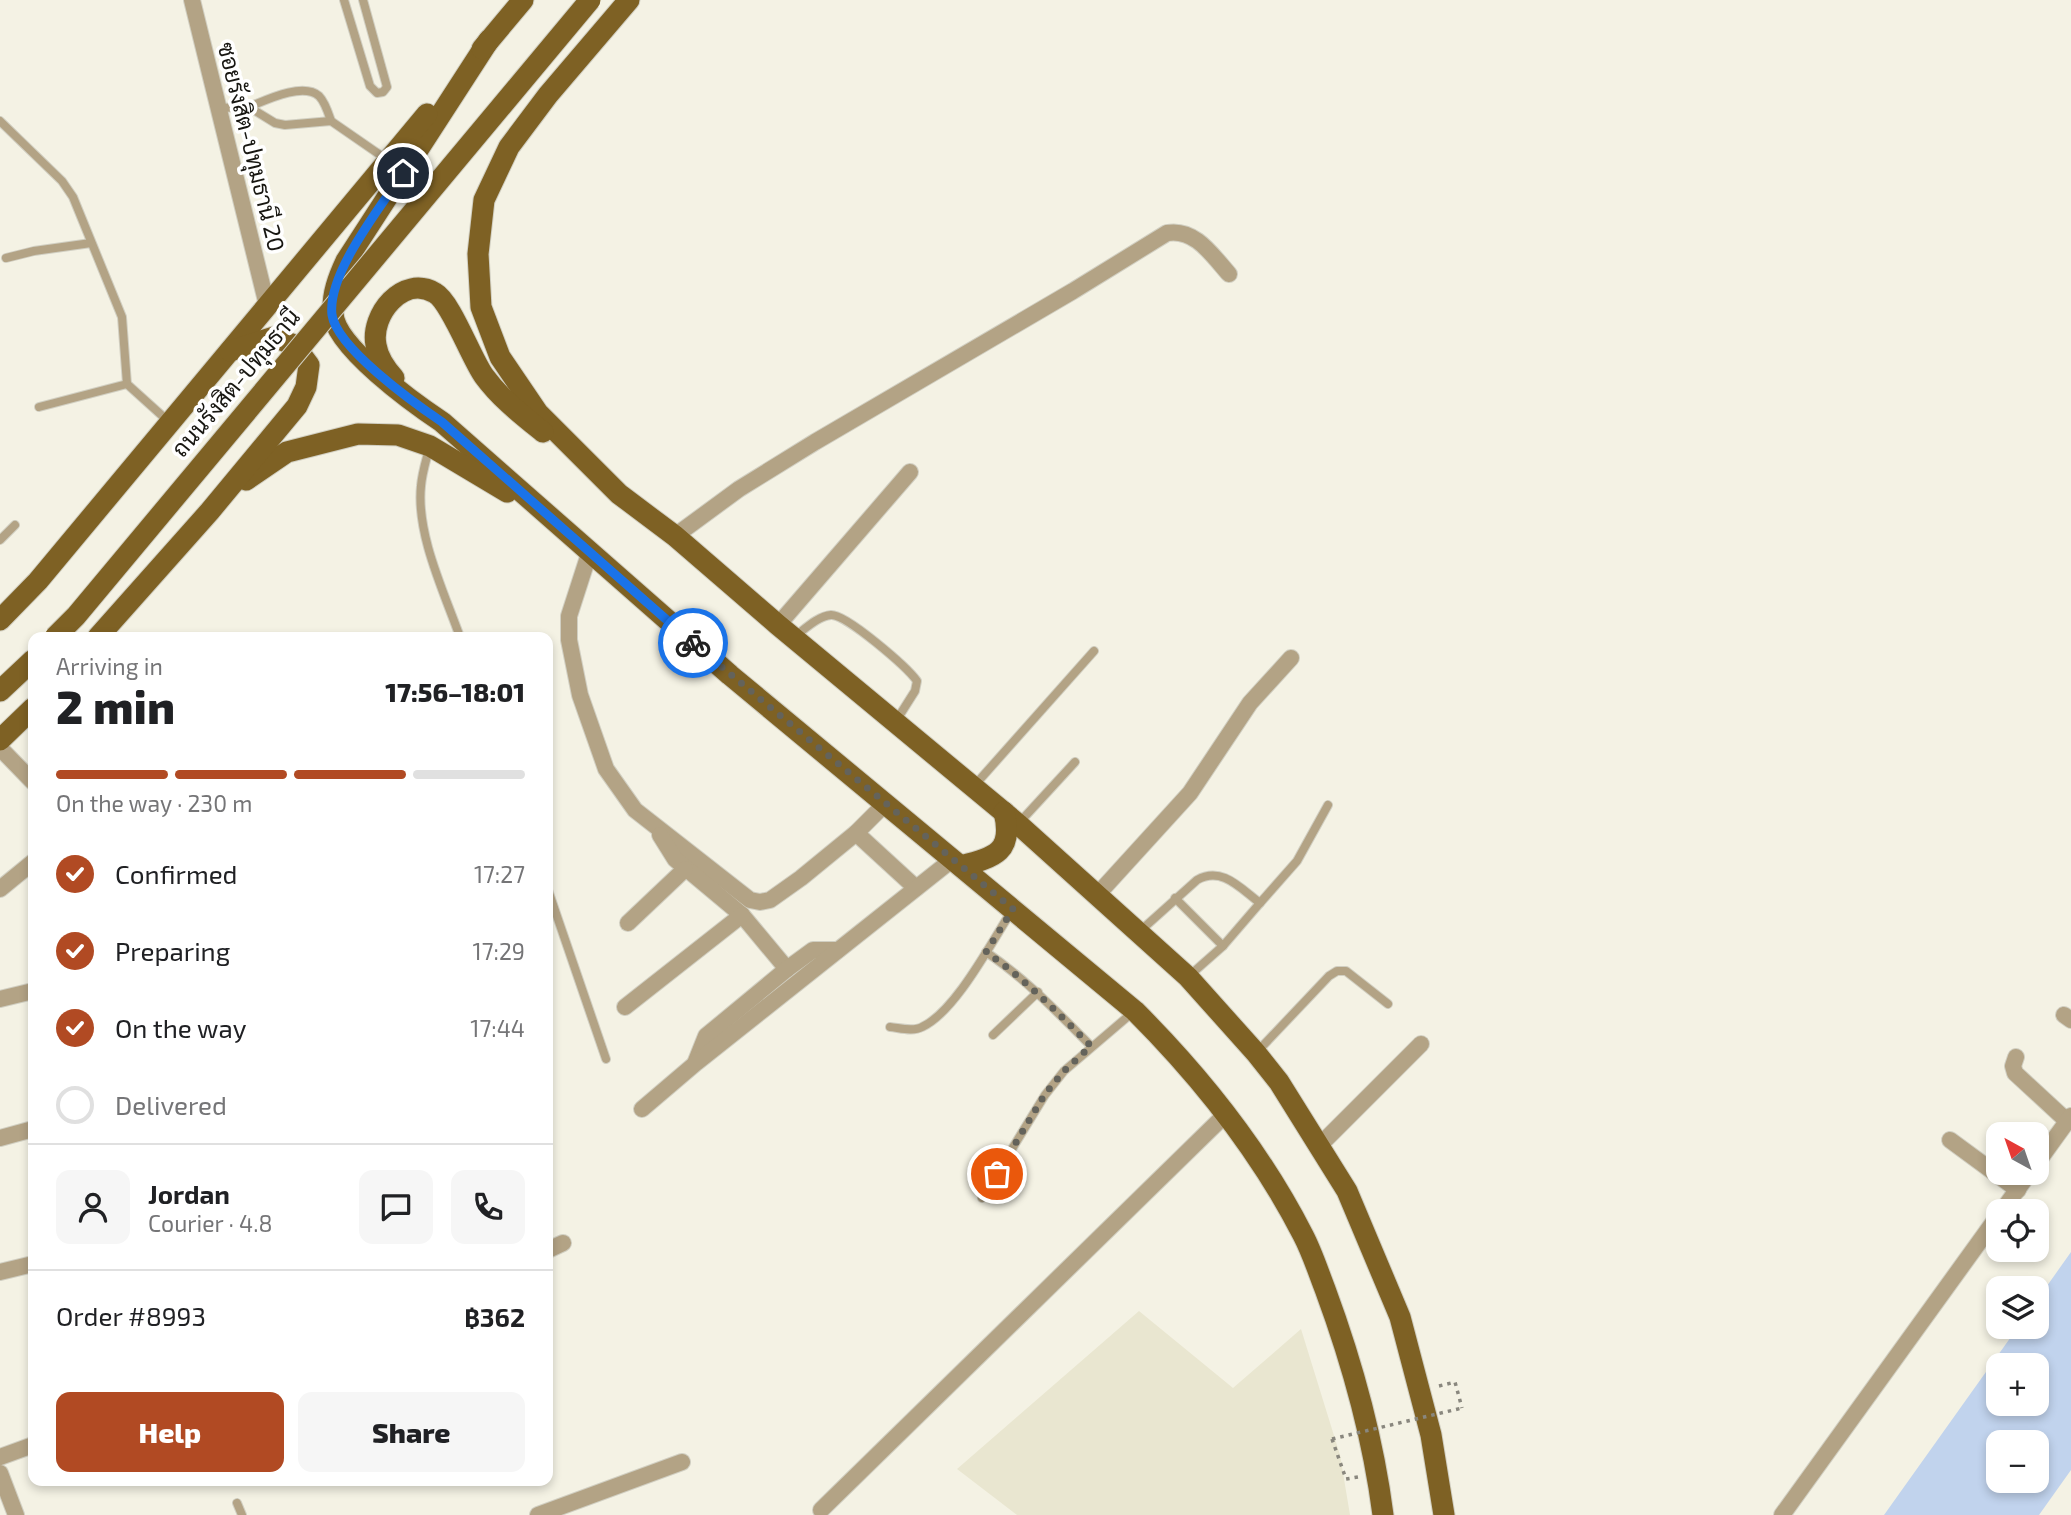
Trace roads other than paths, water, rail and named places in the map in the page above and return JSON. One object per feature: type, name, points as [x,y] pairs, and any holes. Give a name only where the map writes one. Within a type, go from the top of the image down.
[{"type":"main road","name":"ถนนรังสิต-ปทุมธานี","points":[[0,620],[38,581],[523,0]]},
{"type":"main road","name":"ถนนรังสิต-ปทุมธานี","points":[[60,632],[590,0]]},
{"type":"main road","points":[[619,494],[538,413],[500,357],[481,307],[478,254],[484,200],[509,147],[548,95],[629,0]]},
{"type":"main road","points":[[442,422],[411,402],[350,347],[332,316],[335,286],[346,261],[489,40]]},
{"type":"main road","points":[[1383,1515],[1378,1475],[1348,1351],[1304,1236],[1247,1141],[1226,1114],[1170,1046],[1135,1011],[590,554],[397,382],[384,367],[375,345],[376,325],[383,308],[399,293],[420,288],[436,294],[446,305],[472,359],[503,399],[675,536],[1011,818],[1188,977],[1256,1053],[1279,1082],[1347,1191],[1389,1292],[1420,1390],[1431,1435],[1444,1515]]},
{"type":"main road","points":[[101,632],[210,511],[297,406],[306,387],[309,365],[294,345],[274,337],[230,351]]},
{"type":"main road","points":[[210,511],[261,468],[287,452],[358,434],[398,435],[430,446],[495,486],[540,509]]},
{"type":"main road","points":[[0,691],[28,665]]},
{"type":"main road","points":[[0,740],[28,713]]},
{"type":"main road","points":[[957,862],[986,859],[997,852],[1005,843],[1011,818]]},
{"type":"street","name":"ซอยรังสิต-ปทุมธานี 20","points":[[192,0],[267,305]]},
{"type":"street","points":[[675,536],[739,489],[815,442],[1167,233],[1178,231],[1191,235],[1229,274]]},
{"type":"street","points":[[786,631],[910,472]]},
{"type":"street","points":[[590,554],[569,616],[569,640],[580,695],[607,769],[635,810],[750,900],[760,902],[769,900],[801,878],[856,833],[885,804]]},
{"type":"street","points":[[1098,894],[1190,793],[1250,704],[1291,658]]},
{"type":"street","points":[[0,748],[28,777]]},
{"type":"street","points":[[656,827],[675,859],[742,915],[787,969]]},
{"type":"street","points":[[856,833],[916,888]]},
{"type":"street","points":[[642,1109],[695,1063],[916,888],[957,862]]},
{"type":"street","points":[[0,890],[28,866]]},
{"type":"street","points":[[628,923],[685,869]]},
{"type":"street","points":[[625,1007],[742,915]]},
{"type":"street","points":[[695,1063],[706,1036],[787,969],[813,950],[838,950]]},
{"type":"street","points":[[0,999],[28,992]]},
{"type":"street","points":[[1319,1146],[1421,1044]]},
{"type":"street","points":[[2016,1057],[2013,1066],[2015,1073],[2069,1118],[2049,1146]]},
{"type":"street","points":[[821,1510],[1226,1114]]},
{"type":"street","points":[[0,1138],[28,1130]]},
{"type":"street","points":[[1950,1140],[2018,1189]]},
{"type":"street","points":[[2011,1199],[2021,1185]]},
{"type":"street","points":[[1782,1515],[1986,1233]]},
{"type":"street","points":[[553,1248],[563,1243]]},
{"type":"street","points":[[0,1272],[28,1265]]},
{"type":"street","points":[[0,1457],[28,1447]]},
{"type":"street","points":[[537,1515],[682,1462]]},
{"type":"street","points":[[0,1473],[16,1515]]},
{"type":"lane","points":[[344,0],[370,86],[377,93],[383,92],[387,87],[363,0]]},
{"type":"lane","points":[[218,108],[249,107],[279,95],[300,91],[313,92],[320,97],[331,121],[388,161]]},
{"type":"lane","points":[[249,107],[285,125],[331,121]]},
{"type":"lane","points":[[0,121],[62,181],[73,197],[122,317],[127,384],[170,423]]},
{"type":"lane","points":[[6,258],[91,243]]},
{"type":"lane","points":[[38,407],[127,384]]},
{"type":"lane","points":[[430,446],[421,486],[421,510],[426,540],[458,632]]},
{"type":"lane","points":[[0,540],[15,525]]},
{"type":"lane","points":[[786,631],[822,617],[844,617],[917,681],[915,691],[896,721]]},
{"type":"lane","points":[[974,786],[1094,652]]},
{"type":"lane","points":[[1011,818],[1075,762]]},
{"type":"lane","points":[[1188,977],[1223,946],[1297,861],[1328,805]]},
{"type":"lane","points":[[1139,932],[1175,898],[1207,874],[1215,874],[1230,881],[1260,903]]},
{"type":"lane","points":[[1175,898],[1223,946]]},
{"type":"lane","points":[[553,905],[606,1059]]},
{"type":"lane","points":[[890,1027],[915,1030],[924,1027],[961,990],[1013,909]]},
{"type":"lane","points":[[986,952],[1012,969],[1038,992],[1091,1046]]},
{"type":"lane","points":[[1256,1053],[1329,976],[1337,971],[1346,971],[1388,1004]]},
{"type":"lane","points":[[993,1035],[1038,992]]},
{"type":"lane","points":[[982,1198],[1045,1094],[1064,1071],[1091,1046],[1135,1011]]},
{"type":"lane","points":[[237,1503],[242,1515]]},
{"type":"water","points":[[2071,1252],[2071,1470],[2039,1515],[1884,1515],[1986,1372],[1986,1416],[2049,1416],[2049,1353],[1999,1353],[2009,1339],[2049,1339],[2049,1283]]}]
